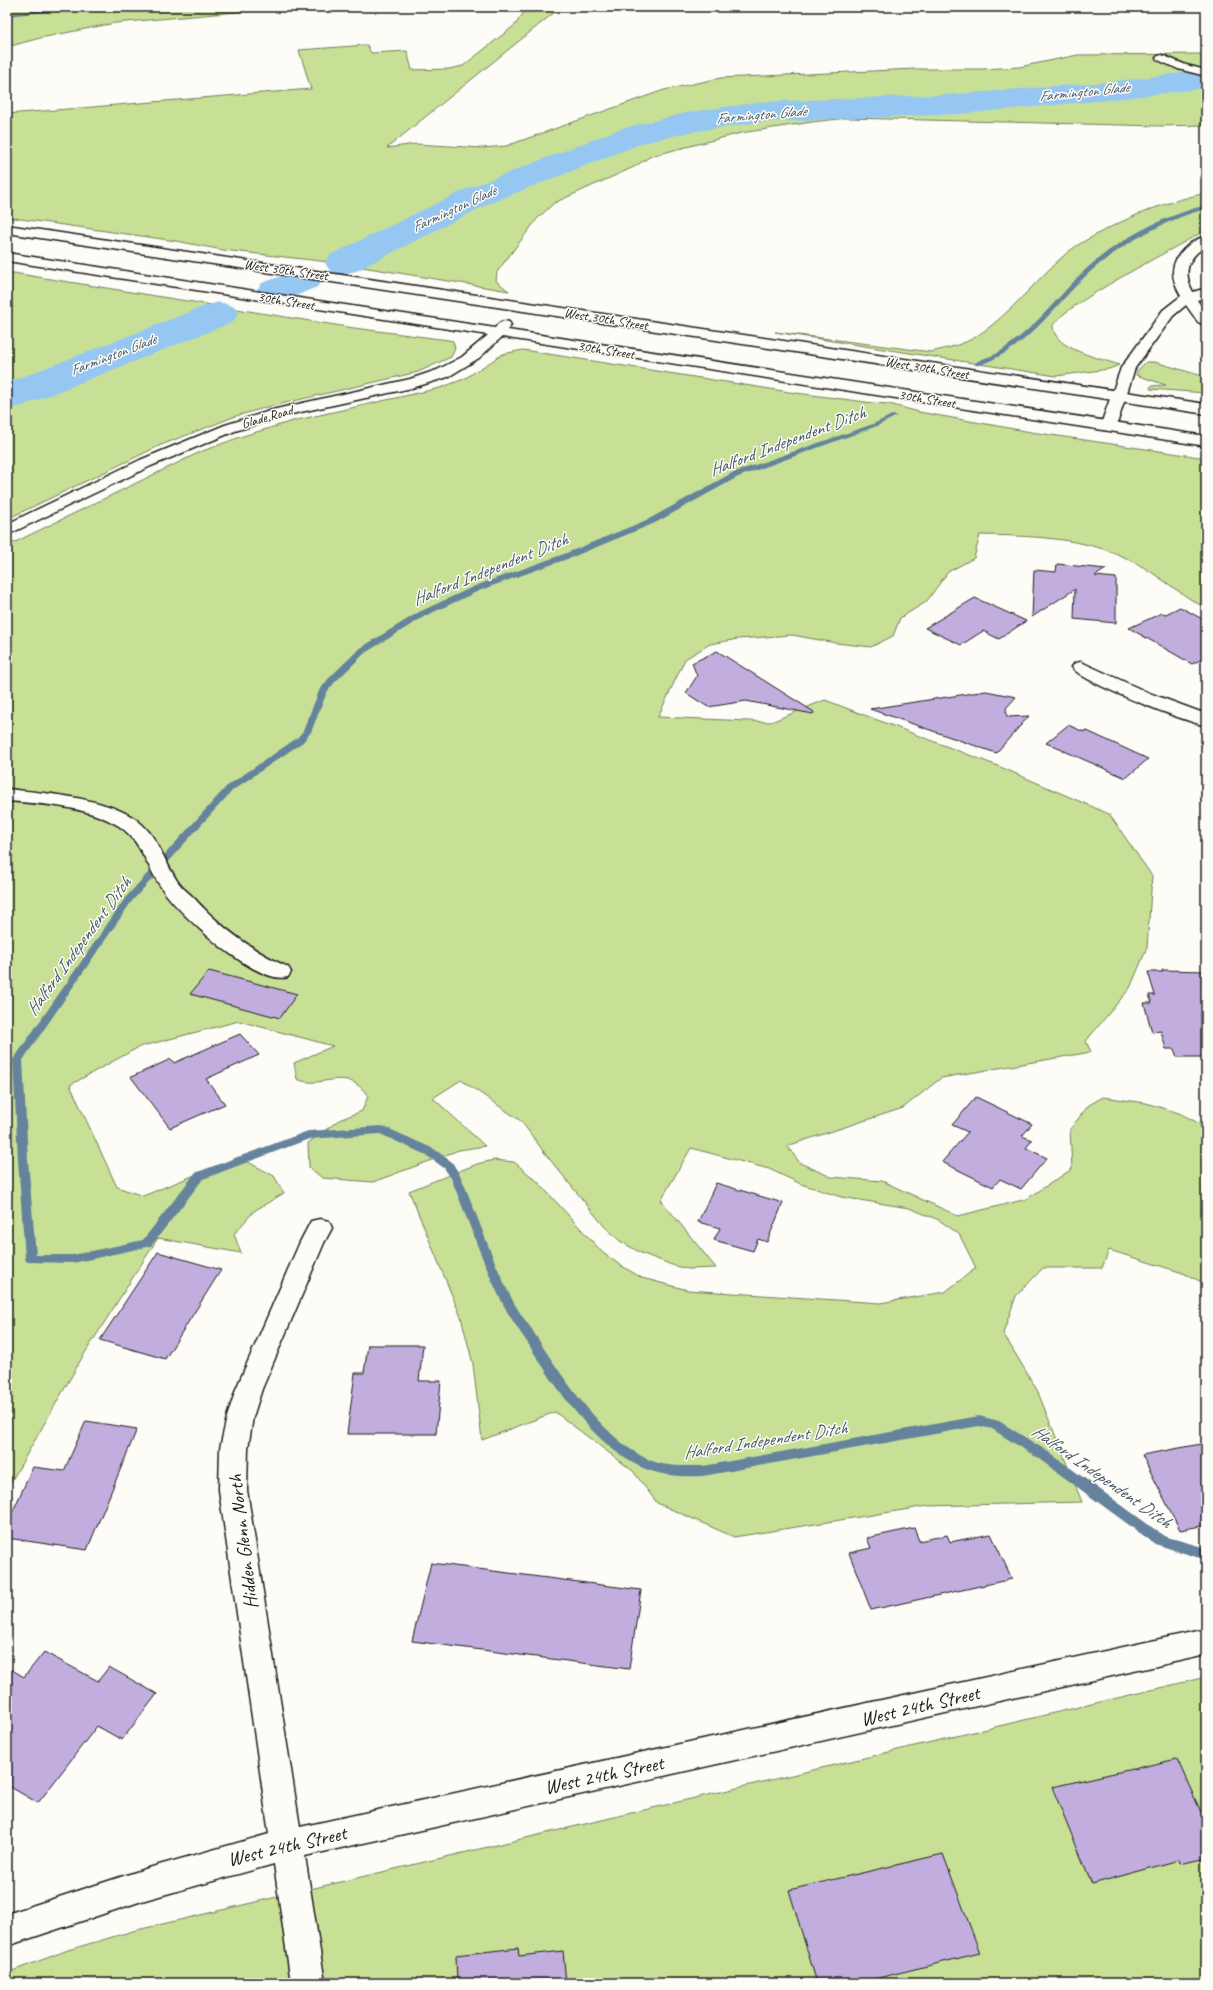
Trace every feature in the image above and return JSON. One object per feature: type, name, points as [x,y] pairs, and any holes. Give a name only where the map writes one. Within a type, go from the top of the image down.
[{"type":"street","points":[[1162,58],[1182,67],[1206,73]]},
{"type":"street","name":"West 30th Street","points":[[7,229],[1206,409]]},
{"type":"street","points":[[1206,240],[1184,256],[1179,267],[1181,285],[1200,316],[1206,322]]},
{"type":"street","name":"30th Street","points":[[7,257],[498,334],[1206,441]]},
{"type":"street","points":[[1108,427],[1128,368],[1168,313],[1188,297],[1206,292]]},
{"type":"street","name":"Glade Road","points":[[7,530],[168,454],[228,428],[293,409],[398,386],[441,374],[474,355],[498,334],[519,306]]},
{"type":"street","points":[[1081,667],[1138,695],[1206,720]]},
{"type":"street","points":[[7,795],[77,805],[108,814],[125,821],[137,830],[151,847],[168,883],[192,910],[232,945],[265,966],[280,972]]},
{"type":"street","name":"Hidden Glenn North","points":[[308,1983],[232,1490],[234,1448],[240,1417],[249,1389],[312,1242],[320,1228]]},
{"type":"street","name":"West 24th Street","points":[[7,1930],[116,1892],[206,1865],[286,1845],[1206,1642]]},
{"type":"green space","points":[[7,7],[293,7],[115,23],[40,38],[7,47]]},
{"type":"green space","points":[[523,7],[561,7],[387,148],[416,144],[483,148],[506,146],[664,90],[721,78],[915,69],[982,69],[1019,67],[1078,55],[1206,54],[1206,75],[1108,87],[946,102],[814,103],[704,115],[633,130],[567,153],[457,202],[349,254],[338,263],[223,250],[176,241],[7,217],[7,114],[311,89],[299,50],[367,45],[371,53],[407,51],[412,70],[449,69],[463,66],[515,25],[524,12]]},
{"type":"green space","points":[[1206,84],[1206,125],[1160,126],[848,118],[741,133],[651,156],[634,167],[554,203],[537,219],[497,272],[496,281],[509,291],[350,265],[479,200],[609,149],[680,126],[726,119],[809,111],[866,111],[950,108]]},
{"type":"green space","points":[[1206,193],[1206,230],[1096,292],[1058,319],[1053,327],[1056,335],[1062,342],[1070,347],[1080,352],[1119,365],[1109,369],[1056,376],[775,332],[931,352],[955,346],[972,339],[989,327],[1012,307],[1056,262],[1080,244],[1114,225],[1139,214],[1165,204]]},
{"type":"green space","points":[[7,272],[354,328],[448,340],[453,341],[455,349],[451,357],[418,372],[268,407],[236,416],[161,445],[7,519],[7,402],[203,325],[214,320],[218,314],[205,315],[178,323],[7,390]]},
{"type":"green space","points":[[523,350],[789,392],[889,404],[919,412],[1031,432],[1206,458],[1206,608],[1134,562],[1098,547],[1039,537],[980,535],[974,558],[948,572],[926,602],[900,618],[893,636],[871,647],[836,643],[792,635],[738,639],[710,644],[685,659],[658,717],[771,722],[825,700],[998,766],[1109,814],[1152,876],[1147,948],[1130,988],[1086,1041],[1091,1052],[941,1078],[903,1108],[787,1146],[800,1163],[831,1177],[882,1181],[958,1216],[1027,1199],[1072,1169],[1070,1129],[1089,1105],[1103,1097],[1146,1103],[1179,1113],[1206,1127],[1206,1284],[1183,1273],[1109,1250],[1102,1268],[1043,1268],[1016,1296],[1003,1333],[1037,1390],[1082,1502],[928,1506],[734,1537],[657,1503],[633,1471],[555,1412],[482,1440],[473,1364],[461,1317],[409,1191],[477,1164],[494,1160],[514,1162],[537,1181],[603,1253],[642,1278],[688,1290],[880,1303],[945,1292],[976,1268],[959,1234],[939,1220],[909,1208],[841,1197],[801,1184],[769,1169],[691,1148],[661,1200],[716,1268],[688,1269],[672,1265],[641,1253],[620,1241],[604,1226],[547,1156],[521,1121],[461,1080],[433,1098],[485,1146],[459,1150],[373,1182],[322,1178],[309,1167],[308,1143],[339,1120],[362,1111],[368,1096],[359,1086],[351,1081],[342,1079],[306,1082],[297,1079],[294,1063],[333,1046],[239,1021],[139,1047],[70,1085],[117,1187],[143,1196],[239,1157],[274,1176],[284,1193],[254,1211],[234,1234],[241,1253],[158,1238],[83,1356],[7,1489],[7,546],[200,452],[240,437],[293,421],[440,388],[464,379],[503,354]]},
{"type":"green space","points":[[1146,362],[1155,362],[1206,377],[1206,393],[1150,389],[1151,386],[1166,385],[1136,375],[1138,370]]},
{"type":"green space","points":[[1206,1677],[1206,1983],[7,1983],[7,1973],[68,1950],[133,1931]]},
{"type":"building","points":[[1057,564],[1106,569],[1095,576],[1116,578],[1116,623],[1074,619],[1075,589],[1032,617],[1034,570],[1056,572]]},
{"type":"building","points":[[975,598],[1026,621],[999,639],[983,631],[961,645],[925,628]]},
{"type":"building","points":[[1180,607],[1206,621],[1206,657],[1192,664],[1129,628],[1162,613],[1166,614]]},
{"type":"building","points":[[717,651],[814,712],[813,714],[746,701],[708,707],[686,693],[697,676],[692,663]]},
{"type":"building","points":[[986,691],[1016,697],[1006,708],[1007,717],[1029,716],[996,753],[870,709]]},
{"type":"building","points":[[1068,725],[1084,732],[1085,730],[1148,759],[1126,778],[1046,743]]},
{"type":"building","points":[[1162,970],[1206,971],[1206,1057],[1177,1057],[1174,1049],[1166,1049],[1161,1031],[1152,1032],[1144,1003],[1152,1003],[1149,995],[1155,995],[1148,972],[1163,972]]},
{"type":"building","points":[[209,971],[297,994],[280,1018],[190,994]]},
{"type":"building","points":[[240,1034],[259,1055],[206,1079],[225,1104],[170,1128],[131,1077],[171,1059],[174,1063]]},
{"type":"building","points":[[976,1097],[1032,1124],[1022,1136],[1032,1140],[1026,1148],[1047,1158],[1021,1189],[1000,1179],[993,1187],[942,1162],[968,1132],[952,1125]]},
{"type":"building","points":[[716,1183],[783,1203],[767,1242],[758,1239],[753,1251],[714,1240],[720,1228],[698,1222]]},
{"type":"building","points":[[158,1252],[221,1270],[165,1359],[100,1340]]},
{"type":"building","points":[[368,1345],[423,1345],[419,1381],[441,1381],[436,1434],[347,1434],[355,1373],[364,1373]]},
{"type":"building","points":[[86,1421],[137,1429],[87,1550],[7,1538],[7,1524],[33,1467],[64,1471]]},
{"type":"building","points":[[1206,1443],[1206,1525],[1180,1530],[1142,1455]]},
{"type":"building","points":[[914,1528],[919,1541],[947,1535],[950,1542],[991,1534],[1012,1579],[871,1610],[849,1553],[871,1548],[867,1538]]},
{"type":"building","points":[[431,1563],[641,1590],[629,1669],[412,1641]]},
{"type":"building","points":[[44,1652],[98,1681],[109,1667],[157,1694],[122,1740],[97,1726],[38,1803],[7,1785],[7,1667],[24,1677]]},
{"type":"building","points":[[1177,1759],[1206,1823],[1206,1858],[1180,1864],[1179,1860],[1092,1884],[1052,1787]]},
{"type":"building","points":[[943,1854],[980,1953],[858,1983],[817,1983],[789,1890]]},
{"type":"building","points":[[518,1948],[519,1956],[563,1951],[566,1983],[457,1983],[456,1955]]},
{"type":"waterway","name":"Halford Independent Ditch","points":[[7,15],[89,7]]},
{"type":"waterway","name":"Farmington Glade","points":[[343,263],[476,197],[632,136],[690,122],[761,112],[959,104],[1108,91],[1206,79]]},
{"type":"waterway","name":"Halford Independent Ditch","points":[[977,364],[999,355],[1018,342],[1082,276],[1116,249],[1163,223],[1194,210],[1206,207]]},
{"type":"waterway","name":"Farmington Glade","points":[[275,291],[304,279]]},
{"type":"waterway","name":"Farmington Glade","points":[[7,397],[219,314]]},
{"type":"waterway","name":"Halford Independent Ditch","points":[[894,416],[875,425],[735,475],[652,521],[567,556],[478,588],[422,614],[362,651],[332,680],[323,691],[307,732],[300,740],[230,788],[129,899],[18,1060],[23,1160],[31,1259],[73,1259],[147,1243],[199,1176],[308,1135],[381,1130],[430,1152],[448,1165],[456,1177],[507,1300],[540,1353],[564,1388],[592,1422],[624,1450],[648,1465],[679,1471],[703,1471],[979,1421],[995,1425],[1043,1455],[1160,1540],[1206,1554]]}]
